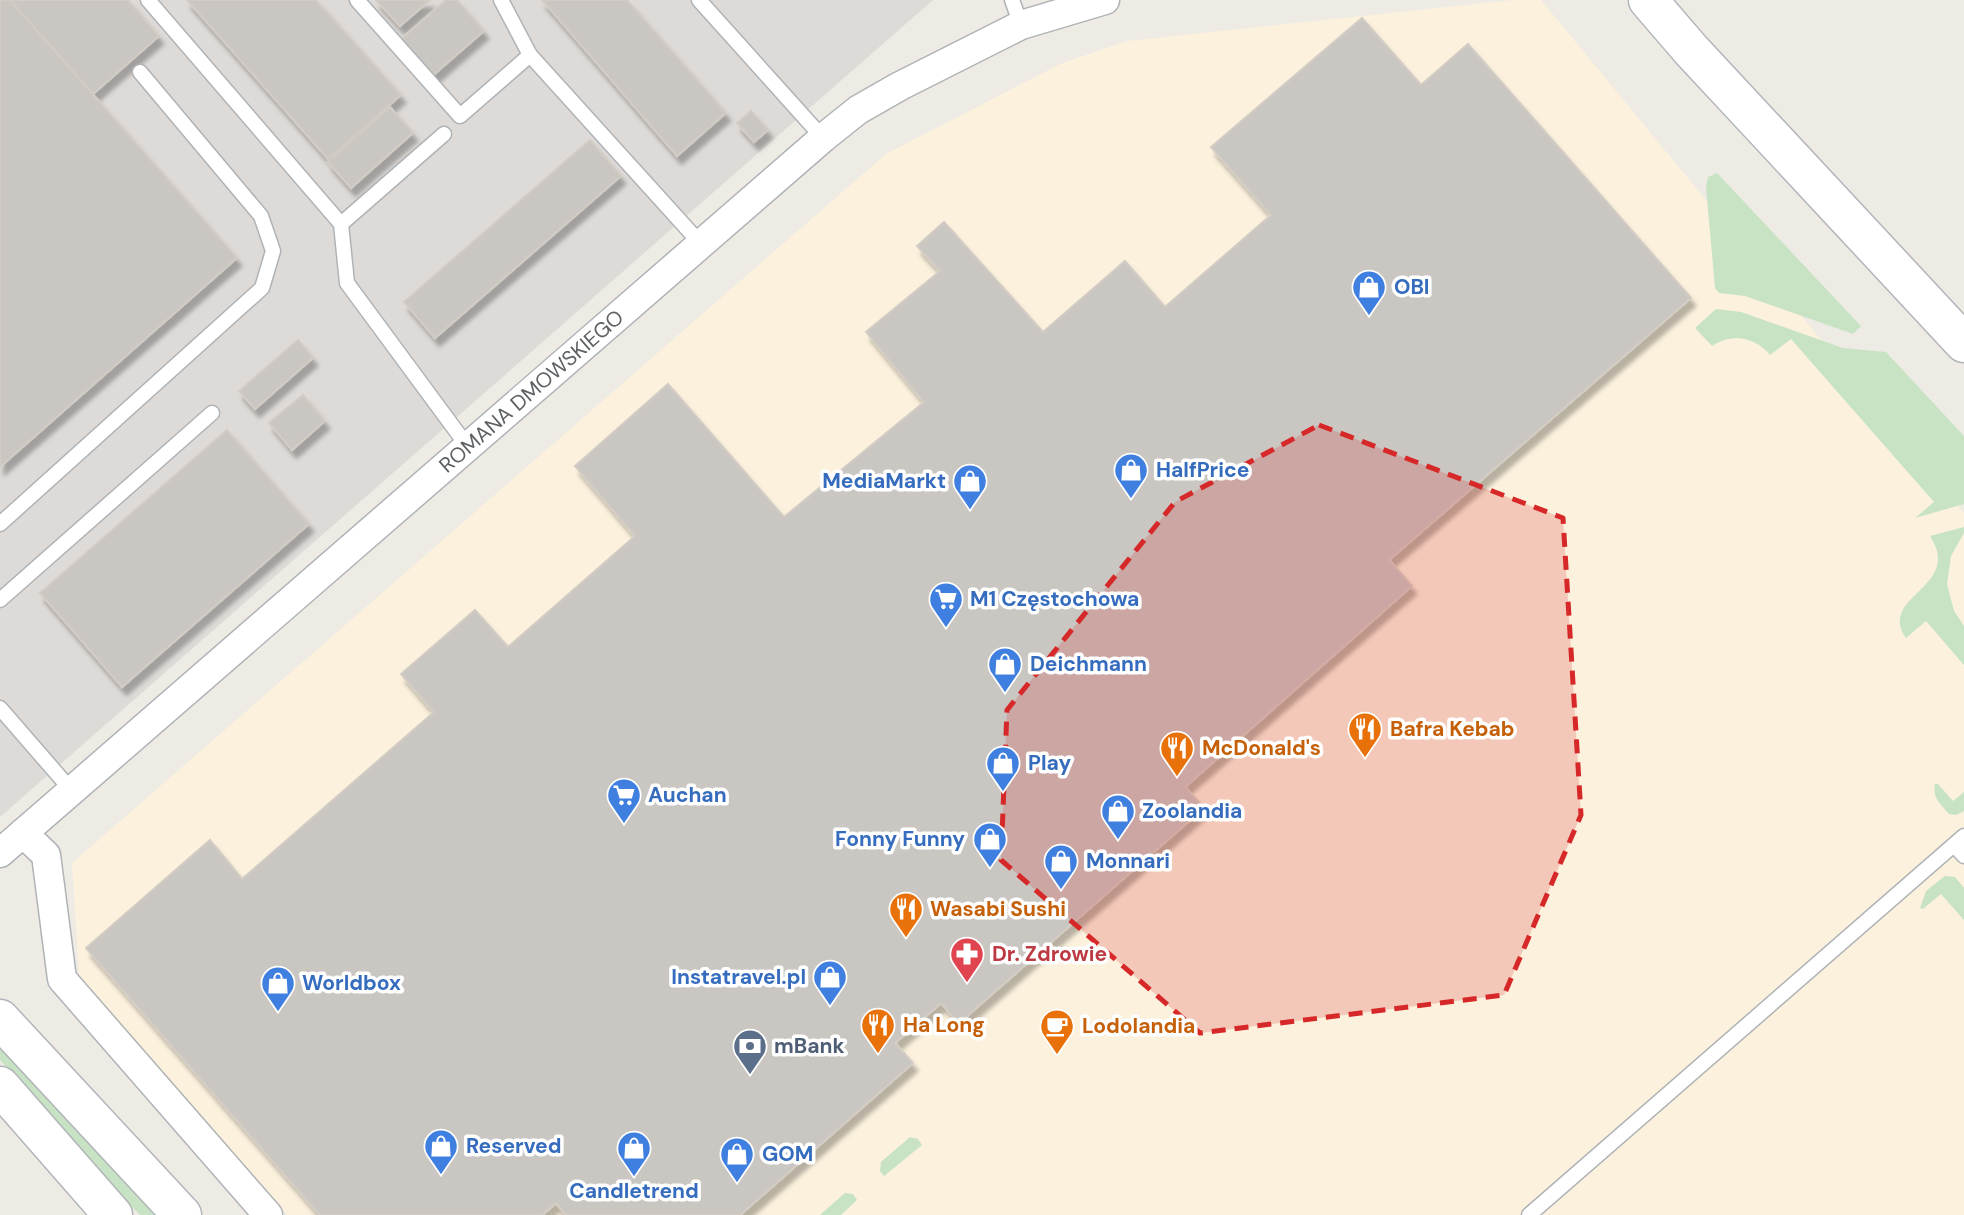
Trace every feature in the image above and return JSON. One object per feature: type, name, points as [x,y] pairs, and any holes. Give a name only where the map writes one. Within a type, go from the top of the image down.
[{"type":"street","name":"ROMANA DMOWSKIEGO","points":[[0,853],[858,110],[1019,9],[1105,0]]},
{"type":"street","points":[[1648,0],[1691,50],[1964,343]]},
{"type":"street","points":[[23,833],[46,855],[62,979],[268,1215]]},
{"type":"street","points":[[0,1019],[183,1215]]},
{"type":"street","points":[[0,1086],[113,1215]]},
{"type":"lane","points":[[148,0],[341,224],[347,283],[468,447]]},
{"type":"lane","points":[[357,0],[460,116],[530,55]]},
{"type":"lane","points":[[501,0],[530,55],[701,244]]},
{"type":"lane","points":[[699,0],[823,138]]},
{"type":"lane","points":[[0,524],[262,288],[273,251],[261,215],[140,72]]},
{"type":"lane","points":[[341,224],[444,134]]},
{"type":"lane","points":[[0,600],[212,413]]},
{"type":"lane","points":[[0,708],[72,790]]},
{"type":"lane","points":[[1530,1215],[1961,846]]},
{"type":"highlighted area","points":[[1319,425],[1563,518],[1581,815],[1504,995],[1200,1033],[1001,860],[1007,710],[1175,502]]},
{"type":"shaded area","points":[[0,0],[933,0],[0,817]]},
{"type":"shaded area","points":[[1513,0],[1541,0],[1964,513],[1964,1215],[287,1215],[80,988],[72,863],[886,154],[1060,64],[1127,41]]},
{"type":"green space","points":[[1717,173],[1861,326],[1853,334],[1745,296],[1719,293],[1715,288],[1706,187],[1708,177]]},
{"type":"green space","points":[[1716,309],[1741,312],[1843,348],[1886,352],[1964,436],[1964,504],[1915,518],[1934,502],[1791,339],[1770,355],[1757,344],[1743,339],[1727,339],[1712,346],[1695,328]]},
{"type":"green space","points":[[1964,527],[1964,533],[1951,556],[1947,584],[1954,611],[1964,626],[1964,665],[1926,621],[1906,638],[1900,623],[1902,611],[1930,580],[1937,568],[1938,554],[1930,536]]},
{"type":"green space","points":[[1935,784],[1953,801],[1964,792],[1964,811],[1956,815],[1949,814],[1936,797]]},
{"type":"green space","points":[[1945,876],[1955,877],[1964,888],[1964,920],[1941,894],[1923,909],[1920,908],[1926,891]]},
{"type":"green space","points":[[0,1037],[165,1215],[140,1215],[127,1202],[0,1060]]},
{"type":"green space","points":[[910,1137],[918,1139],[922,1145],[884,1176],[880,1171],[881,1162]]},
{"type":"green space","points":[[845,1193],[853,1194],[857,1200],[841,1215],[820,1215]]},
{"type":"building","points":[[0,0],[10,0],[237,258],[0,467]]},
{"type":"building","points":[[10,0],[128,0],[159,36],[93,94]]},
{"type":"building","points":[[187,0],[316,0],[401,95],[328,159]]},
{"type":"building","points":[[376,0],[430,0],[400,26]]},
{"type":"building","points":[[446,0],[457,0],[484,31],[431,77],[399,41]]},
{"type":"building","points":[[542,0],[627,0],[726,113],[677,156]]},
{"type":"building","name":"M1 Częstochowa","points":[[1362,18],[1421,85],[1468,44],[1691,298],[1389,560],[1412,586],[1185,787],[1204,808],[959,1023],[941,1003],[895,1043],[913,1063],[740,1215],[566,1215],[556,1203],[542,1215],[320,1215],[86,948],[210,840],[242,879],[434,712],[401,674],[475,610],[508,647],[635,536],[575,466],[668,384],[784,517],[924,402],[866,332],[940,271],[917,246],[944,222],[1043,332],[1125,261],[1165,307],[1271,215],[1211,147]]},
{"type":"building","points":[[390,107],[413,133],[351,188],[328,162]]},
{"type":"building","points":[[751,111],[768,130],[754,142],[737,123]]},
{"type":"building","points":[[590,140],[621,176],[435,338],[404,302]]},
{"type":"building","points":[[298,340],[313,358],[255,409],[239,391]]},
{"type":"building","points":[[303,395],[325,421],[292,450],[269,423]]},
{"type":"building","points":[[227,430],[309,524],[122,687],[40,593]]},
{"type":"place","name":"OBI","points":[[1369,317]]},
{"type":"place","name":"HalfPrice","points":[[1131,500]]},
{"type":"place","name":"MediaMarkt","points":[[970,511]]},
{"type":"place","name":"M1 Częstochowa","points":[[946,629]]},
{"type":"place","name":"Deichmann","points":[[1005,694]]},
{"type":"place","name":"Bafra Kebab","points":[[1365,759]]},
{"type":"place","name":"McDonald's","points":[[1177,778]]},
{"type":"place","name":"Play","points":[[1003,793]]},
{"type":"place","name":"Auchan","points":[[624,825]]},
{"type":"place","name":"Zoolandia","points":[[1118,841]]},
{"type":"place","name":"Fonny Funny","points":[[990,869]]},
{"type":"place","name":"Monnari","points":[[1061,891]]},
{"type":"place","name":"Wasabi Sushi","points":[[906,939]]},
{"type":"place","name":"Dr. Zdrowie","points":[[967,984]]},
{"type":"place","name":"Instatravel.pl","points":[[830,1007]]},
{"type":"place","name":"Worldbox","points":[[278,1013]]},
{"type":"place","name":"Ha Long","points":[[878,1055]]},
{"type":"place","name":"Lodolandia","points":[[1057,1056]]},
{"type":"place","name":"mBank","points":[[750,1076]]},
{"type":"place","name":"Reserved","points":[[441,1176]]},
{"type":"place","name":"Candletrend","points":[[634,1178]]},
{"type":"place","name":"GOM","points":[[737,1184]]}]
